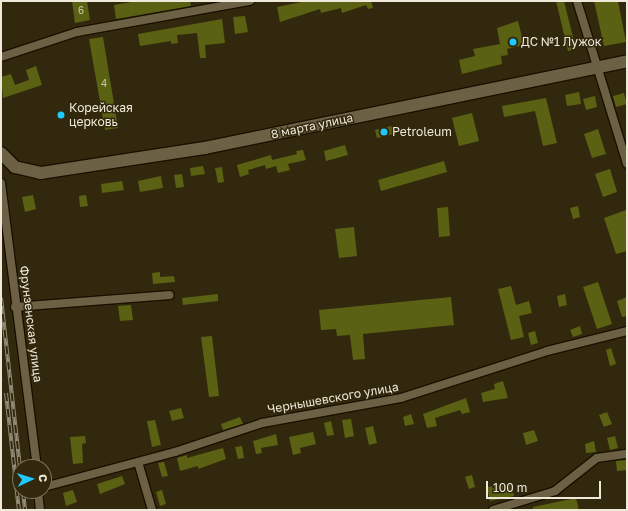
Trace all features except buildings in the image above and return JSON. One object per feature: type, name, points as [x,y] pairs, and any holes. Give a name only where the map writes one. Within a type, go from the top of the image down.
[{"type":"street","points":[[1,57],[78,32],[250,1]]},
{"type":"street","points":[[577,1],[595,67],[627,164]]},
{"type":"street","name":"8 марта улица","points":[[1,153],[15,167],[41,173],[205,148],[627,61]]},
{"type":"street","name":"Фрунзенская улица","points":[[1,183],[15,307],[36,459]]},
{"type":"street","points":[[15,307],[170,296]]},
{"type":"street","name":"Чернышевского улица","points":[[52,485],[138,462],[262,423],[401,398],[547,351],[627,331]]},
{"type":"street","points":[[493,510],[555,490],[597,458],[627,454]]},
{"type":"street","points":[[138,462],[152,510]]},
{"type":"street","points":[[39,499],[40,510]]},
{"type":"railway","points":[[1,298],[19,459]]},
{"type":"railway","points":[[6,393],[19,510]]},
{"type":"railway","points":[[24,499],[25,510]]},
{"type":"place","name":"ДС №1 Лужок","points":[[513,42]]},
{"type":"place","name":"Корейская церковь","points":[[61,115]]},
{"type":"place","name":"Petroleum","points":[[384,132]]}]
